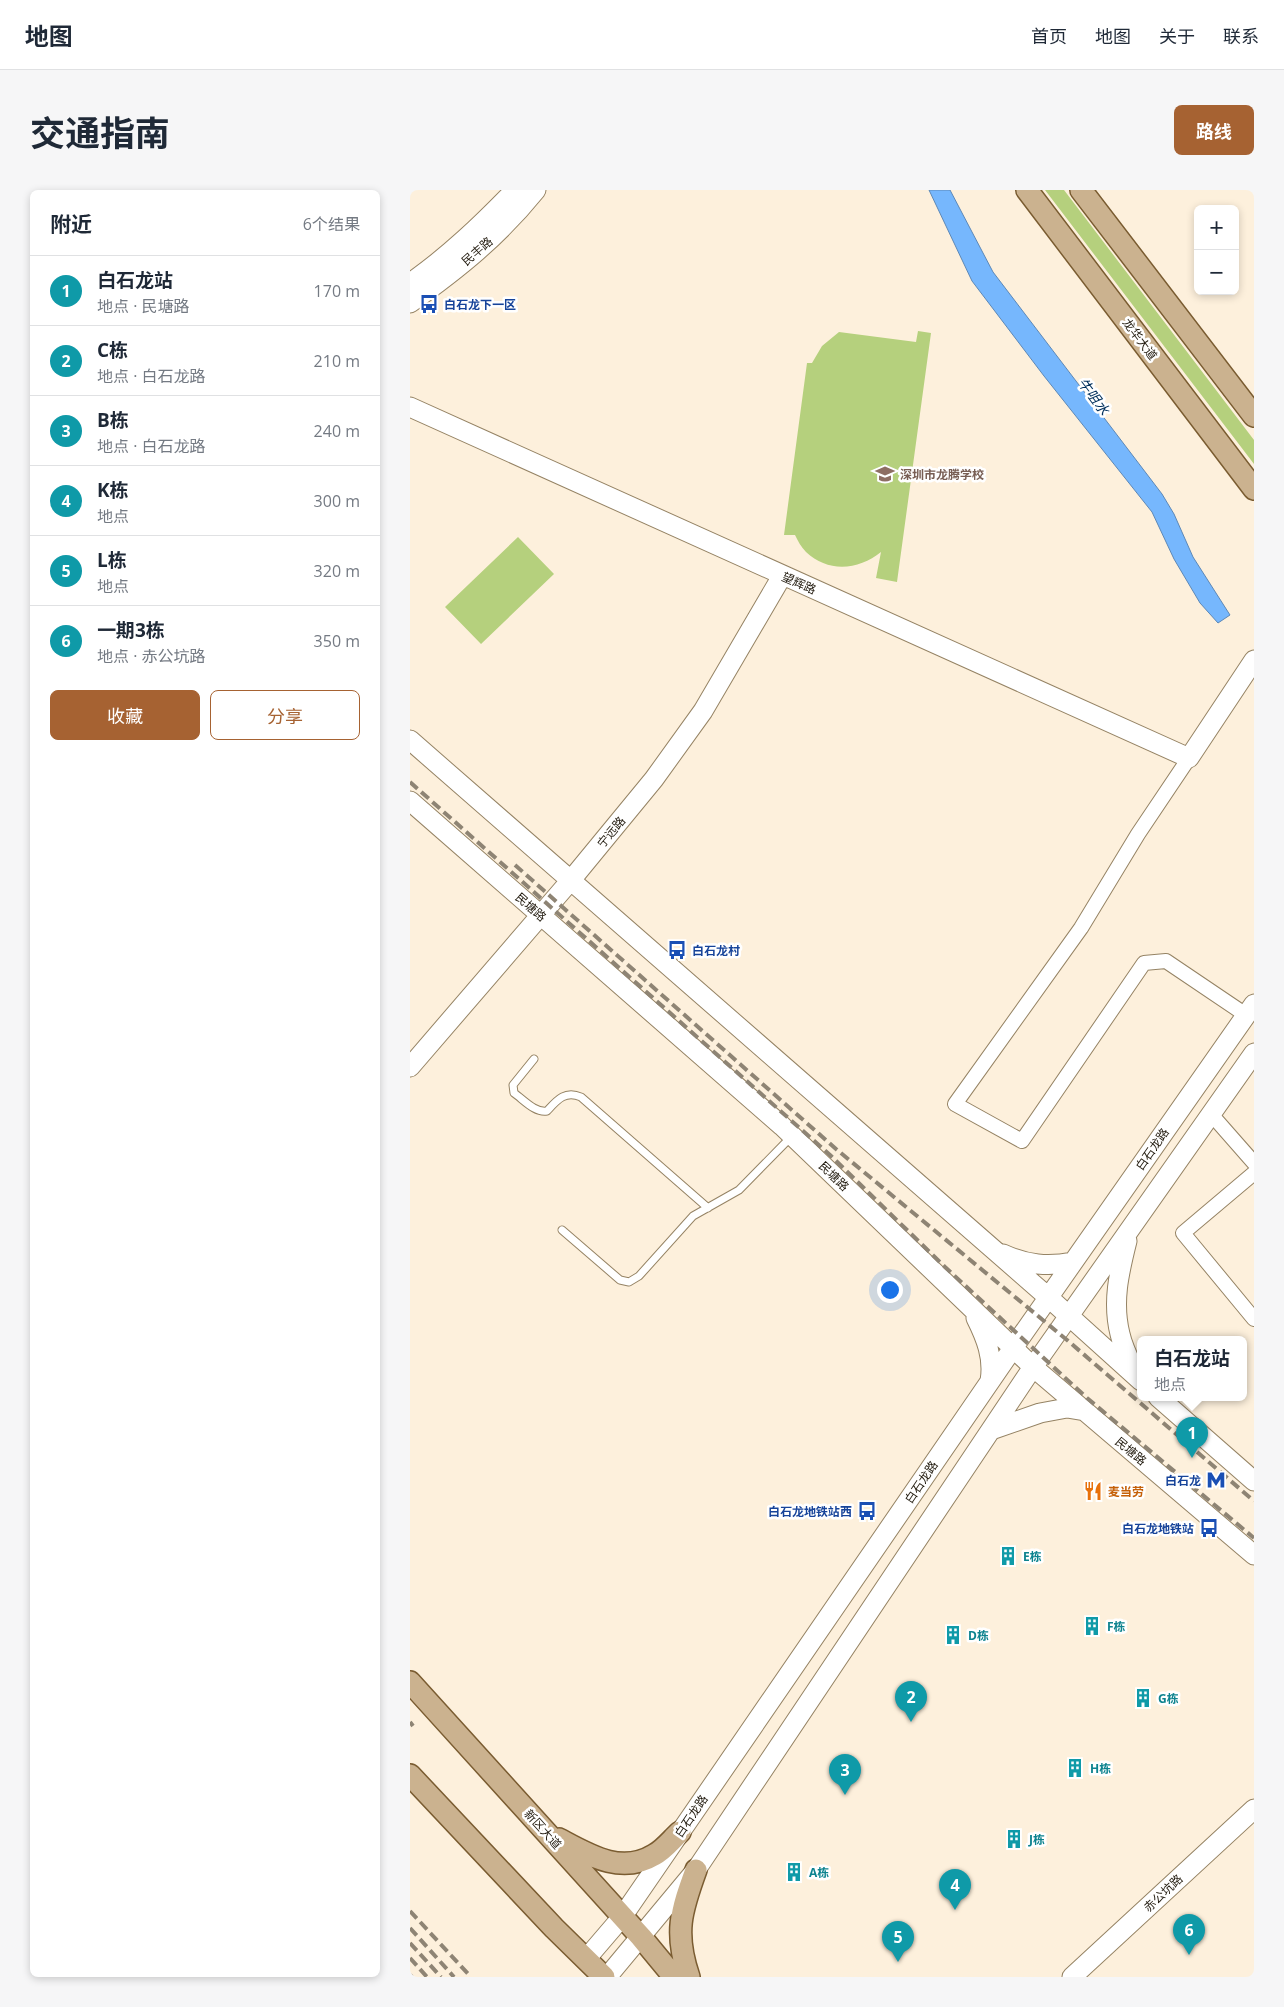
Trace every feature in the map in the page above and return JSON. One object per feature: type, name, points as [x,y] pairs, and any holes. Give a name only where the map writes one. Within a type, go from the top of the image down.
[{"type":"main road","name":"民丰路","points":[[410,282],[431,268],[477,230],[515,190]]},
{"type":"main road","name":"民丰路","points":[[410,303],[463,264],[489,242],[518,213],[536,190]]},
{"type":"main road","name":"龙华大道","points":[[1027,190],[1254,489]]},
{"type":"main road","points":[[1081,190],[1254,416]]},
{"type":"main road","name":"望辉路","points":[[410,407],[1189,758]]},
{"type":"main road","name":"宁远路","points":[[410,1067],[571,880],[654,779],[703,712],[782,576]]},
{"type":"main road","points":[[1189,758],[1254,660]]},
{"type":"main road","points":[[410,740],[1048,1297],[1137,1377]]},
{"type":"main road","name":"民塘路","points":[[410,801],[792,1136],[1033,1367],[1254,1555]]},
{"type":"main road","name":"白石龙路","points":[[586,1959],[622,1916],[1048,1297],[1250,1009]]},
{"type":"main road","points":[[410,1775],[554,1928],[606,1977],[696,1870],[1033,1367],[1254,1053]]},
{"type":"main road","points":[[1129,1231],[1116,1285],[1116,1312],[1120,1336],[1137,1374]]},
{"type":"main road","points":[[994,1250],[1016,1260],[1039,1265],[1054,1266],[1073,1262]]},
{"type":"main road","points":[[971,1308],[986,1339],[992,1372],[990,1381]]},
{"type":"main road","points":[[1163,1401],[1254,1481]]},
{"type":"main road","points":[[991,1430],[1040,1414],[1067,1408],[1085,1411]]},
{"type":"main road","name":"新区大道","points":[[410,1682],[641,1937],[674,1977]]},
{"type":"main road","name":"赤公坑路","points":[[1072,1977],[1254,1809]]},
{"type":"main road","points":[[546,1832],[608,1863],[622,1864],[638,1862],[655,1855],[680,1832]]},
{"type":"main road","points":[[689,1977],[682,1946],[680,1923],[683,1905],[696,1870]]},
{"type":"street","points":[[1189,758],[1138,834],[1081,928],[955,1104],[1022,1141],[1144,962],[1166,961],[1250,1009]]},
{"type":"street","points":[[1211,1114],[1254,1163]]},
{"type":"street","points":[[1254,1173],[1184,1233],[1254,1319]]},
{"type":"lane","points":[[534,1058],[513,1085],[514,1093],[537,1110],[543,1112],[547,1111],[564,1095],[573,1094],[581,1098],[708,1208]]},
{"type":"lane","points":[[562,1230],[620,1280],[629,1282],[639,1276],[693,1216],[739,1190],[792,1136]]},
{"type":"green space","points":[[1045,190],[1064,190],[1254,440],[1254,464]]},
{"type":"green space","points":[[918,331],[931,333],[897,582],[876,578],[881,552],[863,563],[844,567],[834,566],[815,559],[806,552],[795,535],[784,535],[807,363],[812,363],[822,346],[839,332],[916,342]]},
{"type":"green space","points":[[518,537],[554,574],[481,644],[445,607]]},
{"type":"water","points":[[929,190],[950,190],[993,272],[1162,494],[1174,514],[1193,557],[1230,615],[1218,623],[1200,603],[1174,559],[1152,512],[1044,376],[972,281]]},
{"type":"railway","points":[[410,782],[830,1155],[945,1267],[1087,1398],[1254,1538]]},
{"type":"railway","points":[[515,865],[836,1149],[1137,1400]]},
{"type":"railway","points":[[1138,1401],[1254,1501]]},
{"type":"railway","points":[[410,1722],[413,1726]]},
{"type":"railway","points":[[410,1911],[471,1977]]},
{"type":"railway","points":[[410,1928],[454,1977]]},
{"type":"railway","points":[[410,1943],[441,1977]]},
{"type":"railway","points":[[410,1958],[427,1977]]},
{"type":"place","name":"白石龙下一区","points":[[429,304]]},
{"type":"place","name":"深圳市龙腾学校","points":[[885,474]]},
{"type":"place","name":"白石龙村","points":[[677,950]]},
{"type":"place","name":"白石龙站","points":[[1192,1458]]},
{"type":"place","name":"白石龙","points":[[1216,1480]]},
{"type":"place","name":"麦当劳","points":[[1093,1491]]},
{"type":"place","name":"白石龙地铁站西","points":[[867,1511]]},
{"type":"place","name":"白石龙地铁站","points":[[1209,1528]]},
{"type":"place","name":"E栋","points":[[1008,1556]]},
{"type":"place","name":"F栋","points":[[1092,1626]]},
{"type":"place","name":"D栋","points":[[953,1635]]},
{"type":"place","name":"G栋","points":[[1143,1698]]},
{"type":"place","name":"C栋","points":[[911,1722]]},
{"type":"place","name":"H栋","points":[[1075,1768]]},
{"type":"place","name":"B栋","points":[[845,1795]]},
{"type":"place","name":"J栋","points":[[1014,1839]]},
{"type":"place","name":"A栋","points":[[794,1872]]},
{"type":"place","name":"K栋","points":[[955,1910]]},
{"type":"place","name":"一期3栋","points":[[1189,1955]]},
{"type":"place","name":"L栋","points":[[898,1962]]},
{"type":"water label","name":"牛咀水","points":[[1094,396]]}]
